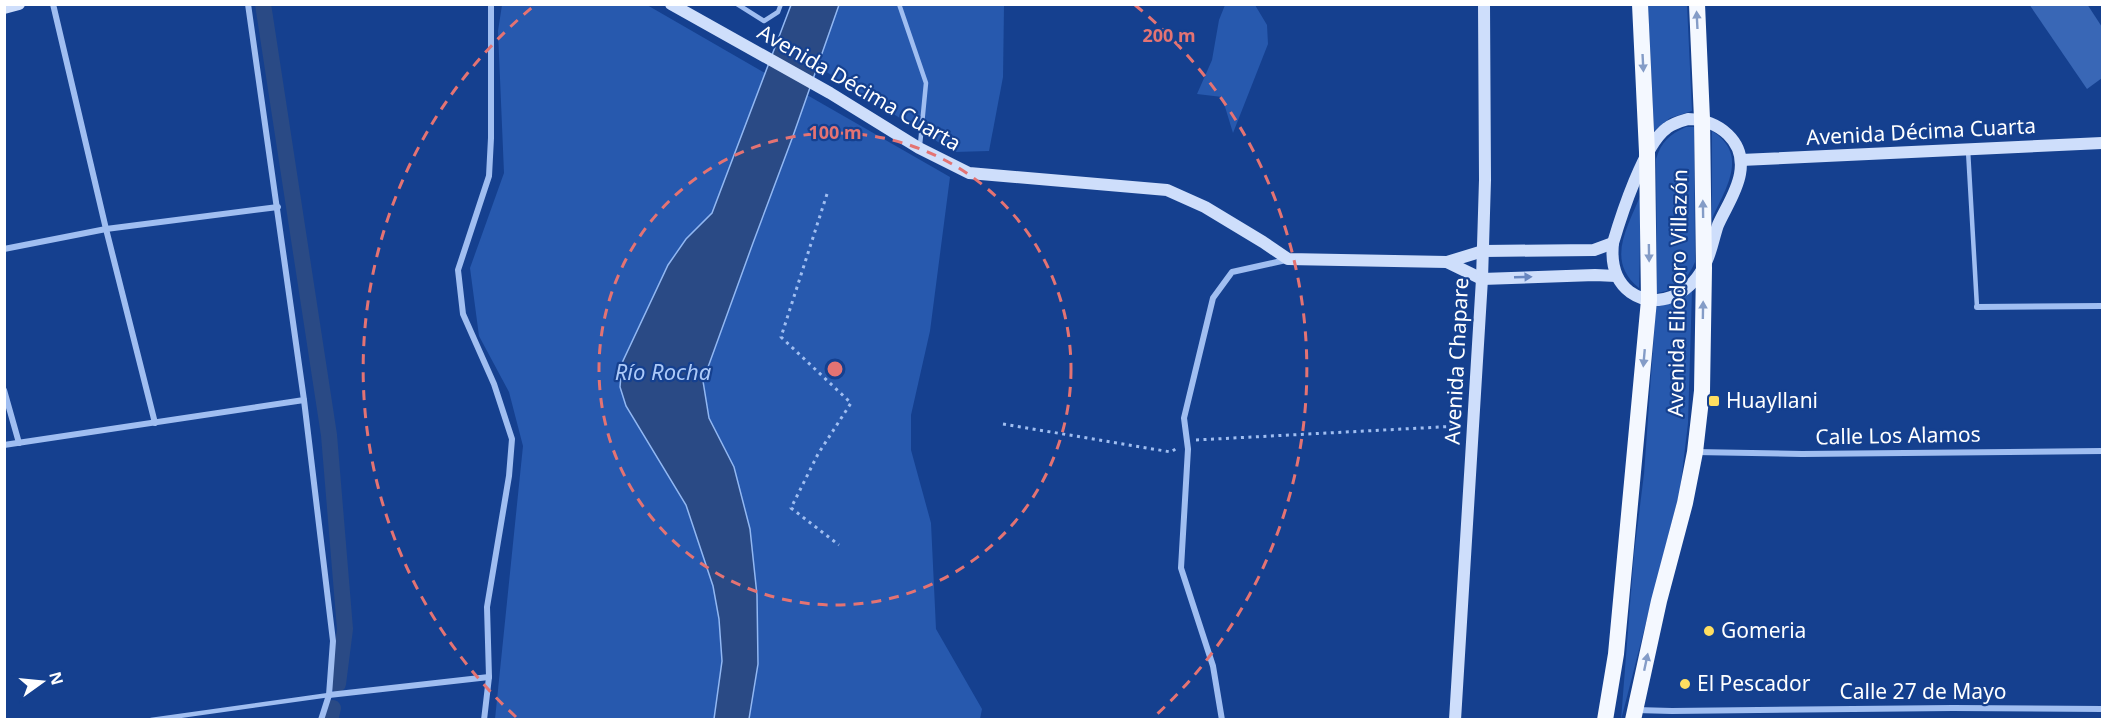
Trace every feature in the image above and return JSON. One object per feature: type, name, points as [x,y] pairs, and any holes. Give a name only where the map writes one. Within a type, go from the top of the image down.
[{"type":"highway","name":"Avenida Eliodoro Villazón","points":[[1605,720],[1616,654],[1649,300],[1647,152],[1640,4]]},
{"type":"highway","name":"Avenida Eliodoro Villazón","points":[[1634,715],[1695,452],[1702,391],[1704,267],[1702,119],[1697,4]]},
{"type":"main road","points":[[4,8],[19,4]]},
{"type":"main road","name":"Avenida Décima Cuarta","points":[[671,4],[830,93],[919,148],[969,173],[1167,190],[1205,207],[1288,259]]},
{"type":"main road","name":"Avenida Chapare","points":[[1455,720],[1482,279],[1485,180],[1484,4]]},
{"type":"main road","points":[[1689,119],[1702,119],[1714,123],[1735,142],[1741,160],[1740,175],[1717,227],[1704,267],[1682,292],[1672,298],[1649,300],[1637,297],[1616,276],[1611,258],[1613,243],[1647,152],[1665,129],[1689,119]]},
{"type":"main road","name":"Avenida Décima Cuarta","points":[[1741,160],[2103,143]]},
{"type":"main road","points":[[1288,259],[1447,262],[1483,251],[1594,250],[1613,243]]},
{"type":"main road","points":[[1447,262],[1482,279],[1616,276]]},
{"type":"street","points":[[53,4],[155,423]]},
{"type":"street","points":[[248,4],[304,400],[333,641],[329,695],[321,720]]},
{"type":"street","points":[[484,720],[489,677],[487,608],[509,476],[512,439],[494,384],[463,314],[458,270],[489,176],[491,4]]},
{"type":"street","points":[[4,249],[106,229],[278,207]]},
{"type":"street","points":[[1222,720],[1213,666],[1181,568],[1187,441],[1184,418],[1213,298],[1232,272],[1288,259]]},
{"type":"street","points":[[1977,307],[2103,306]]},
{"type":"street","points":[[4,390],[19,443]]},
{"type":"street","points":[[4,446],[304,400]]},
{"type":"street","name":"Calle Los Alamos","points":[[1695,452],[1802,454],[2103,452]]},
{"type":"street","points":[[329,695],[489,677]]},
{"type":"street","name":"Calle 27 de Mayo","points":[[1634,715],[1672,711],[2103,709]]},
{"type":"lane","points":[[737,4],[764,21],[778,12],[781,4]]},
{"type":"lane","points":[[899,4],[926,83],[919,148]]},
{"type":"lane","points":[[1968,150],[1977,307]]},
{"type":"lane","points":[[151,720],[329,695]]},
{"type":"path","points":[[827,194],[781,337],[851,403],[818,454],[791,508],[839,545]]},
{"type":"path","points":[[1003,424],[1171,452],[1187,441],[1473,425]]},
{"type":"shaded area","points":[[502,5],[647,5],[765,73],[712,213],[686,239],[622,363],[658,458],[686,505],[713,586],[719,619],[722,661],[714,719],[495,719],[523,446],[509,392],[479,336],[470,268],[504,173],[498,31]]},
{"type":"shaded area","points":[[839,5],[1004,5],[1003,77],[989,151],[954,152],[817,66]]},
{"type":"shaded area","points":[[1225,5],[1255,5],[1267,25],[1268,44],[1233,133],[1222,97],[1197,94],[1212,60],[1219,20]]},
{"type":"shaded area","points":[[1648,5],[1687,5],[1692,111],[1670,118],[1654,131]]},
{"type":"shaded area","points":[[807,95],[950,177],[930,331],[911,415],[911,450],[931,523],[936,629],[982,709],[980,719],[749,719],[758,664],[757,595],[750,529],[734,467],[709,418],[703,381]]},
{"type":"shaded area","points":[[1686,127],[1694,127],[1695,262],[1676,287],[1657,293],[1656,159],[1667,139]]},
{"type":"shaded area","points":[[1712,131],[1723,140],[1730,151],[1732,161],[1728,184],[1712,219]]},
{"type":"shaded area","points":[[1641,194],[1639,288],[1629,278],[1623,267],[1621,255],[1622,243]]},
{"type":"shaded area","points":[[1692,290],[1688,423],[1680,490],[1621,720],[1634,554],[1644,474],[1656,307],[1680,300]]},
{"type":"water","name":"Río Rocha","points":[[791,5],[839,5],[703,381],[709,418],[734,467],[750,529],[757,595],[758,664],[749,719],[714,719],[722,661],[719,619],[713,586],[686,505],[626,406],[620,387],[622,363],[668,265],[686,239],[712,213]]},
{"type":"building","points":[[2029,4],[2087,4],[2102,27],[2102,78],[2087,89]]},
{"type":"waterway","points":[[263,4],[329,435],[345,629],[338,684]]},
{"type":"waterway","points":[[330,720],[333,708]]},
{"type":"place","name":"Huayllani","points":[[1714,401]]},
{"type":"place","name":"Gomeria","points":[[1709,631]]},
{"type":"place","name":"El Pescador","points":[[1685,684]]}]
